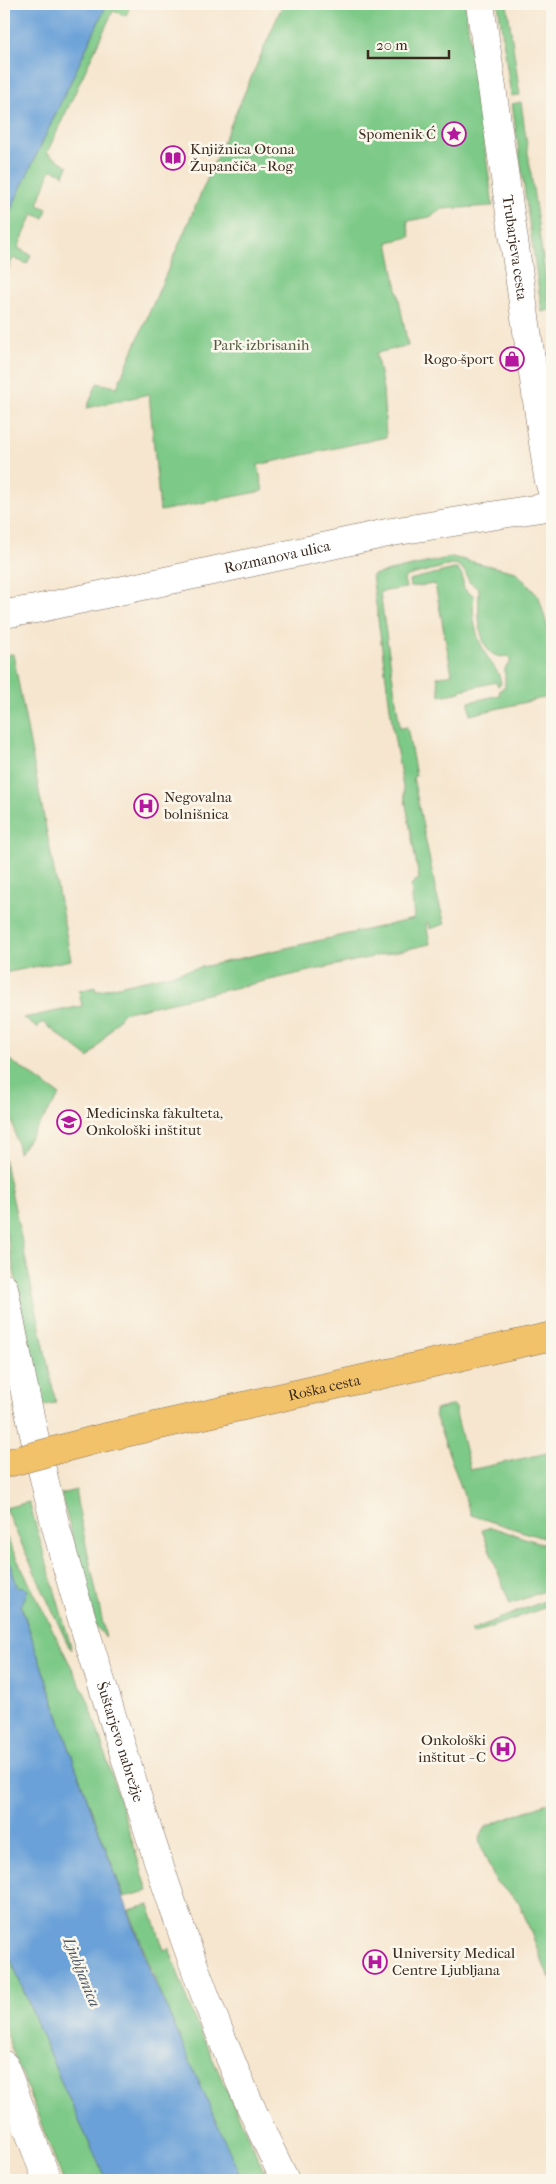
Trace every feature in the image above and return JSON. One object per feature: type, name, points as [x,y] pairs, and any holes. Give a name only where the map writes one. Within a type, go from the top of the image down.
[{"type":"main road","name":"Roška cesta","points":[[4,1464],[98,1439],[552,1336]]},
{"type":"street","name":"Trubarjeva cesta","points":[[480,4],[548,477],[552,491]]},
{"type":"street","name":"Rozmanova ulica","points":[[4,614],[36,609],[392,532],[552,506]]},
{"type":"street","name":"Šuštarjevo nabrežje","points":[[4,1288],[47,1492],[95,1662],[142,1813],[177,1923],[211,2013],[268,2146],[285,2180]]},
{"type":"street","points":[[4,2065],[47,2180]]},
{"type":"green space","points":[[107,4],[131,4],[126,16],[113,11],[47,153],[68,166],[64,175],[54,170],[50,171],[38,205],[47,209],[44,218],[33,214],[18,248],[31,255],[27,264],[13,258],[4,278],[4,224]]},
{"type":"green space","name":"Park izbrisanih","points":[[283,4],[465,4],[493,206],[442,209],[430,217],[407,221],[410,237],[388,242],[408,346],[376,353],[383,389],[386,437],[258,465],[263,491],[160,511],[149,394],[87,408],[97,383],[117,387]]},
{"type":"green space","points":[[498,4],[507,4],[520,95],[511,96]]},
{"type":"green space","points":[[521,102],[550,310],[542,312],[512,104]]},
{"type":"green space","points":[[452,557],[516,572],[539,597],[550,636],[552,696],[470,715],[469,702],[499,695],[500,690],[505,686],[505,668],[511,661],[508,656],[498,656],[490,652],[484,644],[479,621],[479,589],[469,582],[464,571],[458,565],[455,564],[407,576],[404,579],[406,588],[380,592],[400,728],[407,727],[416,776],[413,777],[437,896],[445,924],[430,929],[429,923],[426,923],[430,944],[123,1013],[89,1058],[42,1022],[37,1028],[23,1018],[82,1006],[79,991],[95,987],[96,991],[414,919],[411,886],[419,879],[393,730],[372,575]]},
{"type":"green space","points":[[457,569],[462,575],[464,589],[474,596],[473,613],[478,637],[498,674],[501,684],[498,686],[496,682],[440,696],[437,677],[452,674],[435,584],[410,587],[409,580]]},
{"type":"green space","points":[[13,654],[71,960],[4,973],[4,655]]},
{"type":"green space","points":[[4,1049],[10,1054],[7,1058],[60,1095],[19,1153],[4,1082]]},
{"type":"green space","points":[[4,1157],[56,1403],[41,1406],[4,1221]]},
{"type":"green space","points":[[454,1405],[470,1470],[552,1452],[552,1541],[471,1515],[435,1415],[435,1410]]},
{"type":"green space","points":[[76,1490],[106,1638],[96,1626],[61,1494]]},
{"type":"green space","points":[[29,1502],[72,1650],[5,1508]]},
{"type":"green space","points":[[491,1527],[552,1547],[552,1588],[510,1604],[482,1530]]},
{"type":"green space","points":[[4,1533],[88,1700],[148,1891],[124,1897],[77,1771],[21,1605],[28,1590],[18,1590],[4,1545]]},
{"type":"green space","points":[[552,1598],[552,1605],[472,1634],[471,1630]]},
{"type":"green space","points":[[552,1801],[552,1979],[548,1976],[519,1902],[496,1882],[480,1845],[479,1838],[485,1827]]},
{"type":"green space","points":[[149,1905],[164,1950],[169,1948],[194,2018],[268,2180],[242,2180],[197,2080],[129,1910]]},
{"type":"green space","points":[[4,1943],[59,2077],[106,2180],[63,2180],[4,2029]]},
{"type":"water","points":[[4,4],[107,4],[4,224]]},
{"type":"water","name":"Ljubljanica","points":[[4,1545],[18,1589],[21,1586],[28,1590],[21,1606],[77,1771],[151,1973],[242,2180],[106,2180],[59,2077],[4,1943]]},
{"type":"place","name":"Spomenik Ć","points":[[454,134]]},
{"type":"place","name":"Knjižnica Otona Župančiča - Rog","points":[[173,158]]},
{"type":"place","name":"Rogo-šport","points":[[512,359]]},
{"type":"place","name":"Negovalna bolnišnica","points":[[146,806]]},
{"type":"place","name":"Medicinska fakulteta, Onkološki inštitut","points":[[69,1122]]},
{"type":"place","name":"Onkološki inštitut - C","points":[[503,1749]]},
{"type":"place","name":"University Medical Centre Ljubljana","points":[[375,1962]]}]
